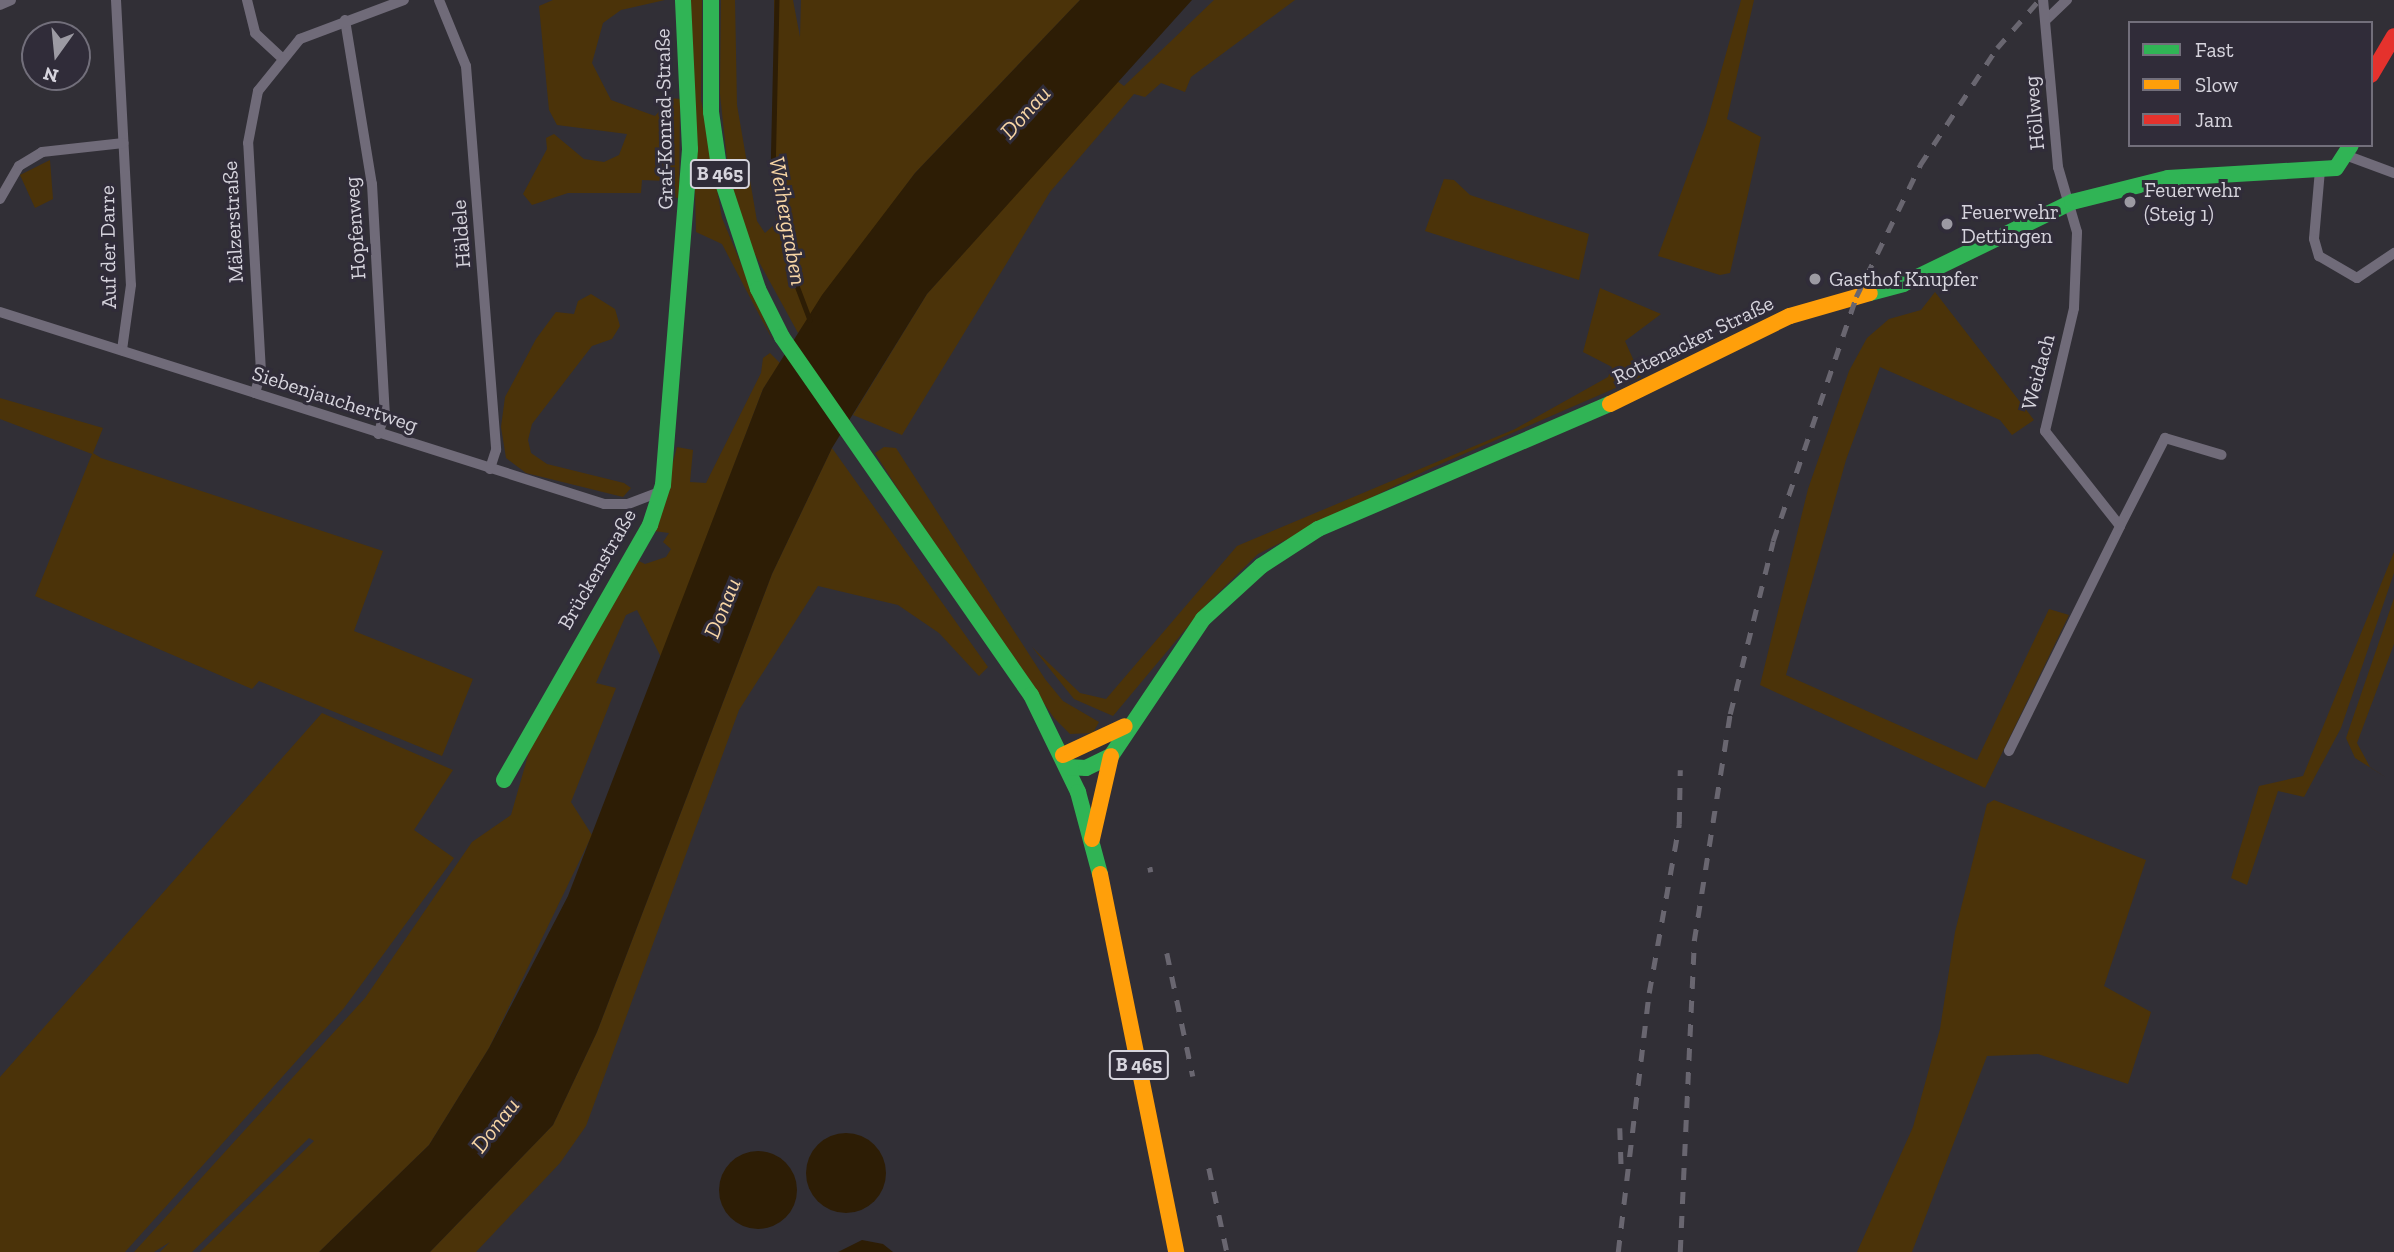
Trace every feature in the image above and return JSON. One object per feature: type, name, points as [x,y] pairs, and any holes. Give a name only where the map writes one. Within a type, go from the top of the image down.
[{"type":"main road","name":"Graf-Konrad-Straße","points":[[683,0],[690,149],[686,237]]},
{"type":"main road","name":"B 465","points":[[711,0],[711,112],[720,174],[739,242],[782,337],[1011,665],[1065,761],[1092,839],[1101,878],[1176,1252]]},
{"type":"main road","points":[[2373,72],[2394,36]]},
{"type":"main road","name":"Rottenacker Straße","points":[[1092,839],[1111,756],[1125,726],[1203,619],[1261,566],[1318,529],[1634,394],[1790,316],[1903,284],[2072,202],[2168,178],[2336,168],[2349,151]]},
{"type":"main road","name":"Brückenstraße","points":[[505,780],[650,525],[660,492],[686,237]]},
{"type":"main road","name":"Rottenacker Straße","points":[[1065,761],[1125,726]]},
{"type":"main road","points":[[1065,761],[1086,768],[1111,756]]},
{"type":"street","points":[[0,5],[11,0]]},
{"type":"street","name":"Auf der Darre","points":[[116,0],[131,285],[122,351]]},
{"type":"street","points":[[247,0],[255,33],[280,56]]},
{"type":"street","name":"Mälzerstraße","points":[[255,393],[261,372],[248,143],[258,91],[280,56],[315,30],[404,0]]},
{"type":"street","name":"Häldele","points":[[439,0],[466,66],[496,450],[490,469]]},
{"type":"street","name":"Höllweg","points":[[2043,0],[2047,19],[2058,167],[2072,202]]},
{"type":"street","points":[[2047,19],[2067,0]]},
{"type":"street","name":"Hopfenweg","points":[[345,20],[372,184],[385,413],[378,434]]},
{"type":"street","points":[[0,199],[19,166],[42,152],[124,143]]},
{"type":"street","points":[[2349,151],[2394,173]]},
{"type":"street","points":[[2320,170],[2314,239],[2319,256],[2357,278],[2394,253]]},
{"type":"street","name":"Weidach","points":[[2072,202],[2074,308],[2045,431],[2120,526]]},
{"type":"street","name":"Siebenjauchertweg","points":[[0,312],[604,504],[628,504],[660,492]]},
{"type":"street","points":[[2009,751],[2165,438],[2222,455]]},
{"type":"shaded area","points":[[553,0],[665,0],[621,10],[603,23],[592,63],[611,100],[655,116],[671,98],[680,99],[679,198],[667,197],[667,181],[642,180],[641,193],[568,193],[532,205],[523,194],[547,149],[546,138],[554,134],[584,159],[604,162],[619,155],[627,134],[557,125],[549,110],[539,6]]},
{"type":"shaded area","points":[[690,0],[702,0],[701,100],[722,218],[773,341],[722,244],[696,232]]},
{"type":"shaded area","points":[[721,0],[735,0],[737,105],[757,221],[765,233],[776,223],[774,0],[793,0],[800,37],[801,0],[1080,0],[915,173],[798,333],[747,240],[729,179],[720,94]]},
{"type":"shaded area","points":[[1214,0],[1295,0],[1191,77],[1185,92],[1161,83],[1145,97],[1134,94],[1050,192],[902,435],[853,415],[927,294],[1117,81],[1124,86]]},
{"type":"shaded area","points":[[1741,0],[1754,0],[1727,119],[1761,137],[1730,273],[1720,275],[1658,256],[1706,125]]},
{"type":"shaded area","points":[[50,160],[53,199],[35,208],[20,175]]},
{"type":"shaded area","points":[[1444,179],[1454,180],[1470,195],[1589,234],[1579,280],[1425,231]]},
{"type":"shaded area","points":[[1600,288],[1661,314],[1625,341],[1641,377],[1429,469],[1258,554],[1205,606],[1113,716],[1074,699],[1032,647],[1080,693],[1106,699],[1237,546],[1515,429],[1608,377],[1612,367],[1583,352]]},
{"type":"shaded area","points":[[1935,292],[2034,420],[2012,435],[2000,420],[1880,367],[1846,460],[1786,675],[1977,760],[2049,609],[2069,615],[1985,788],[1760,685],[1808,489],[1849,371],[1867,338],[1889,319],[1921,310]]},
{"type":"shaded area","points":[[591,294],[615,309],[620,326],[612,339],[592,346],[532,424],[528,440],[531,453],[547,464],[624,483],[631,488],[623,497],[526,473],[506,458],[501,427],[505,397],[536,339],[556,312],[574,314],[578,301]]},
{"type":"shaded area","points":[[770,353],[780,363],[763,389],[661,657],[637,610],[626,615],[596,683],[616,688],[571,802],[592,835],[489,1048],[429,1145],[319,1252],[200,1252],[314,1141],[309,1138],[192,1252],[160,1252],[170,1242],[154,1252],[134,1252],[365,998],[472,842],[511,815],[533,738],[635,559],[645,564],[666,557],[671,549],[663,542],[669,533],[654,531],[677,447],[693,450],[690,482],[706,483],[761,373],[763,358]]},
{"type":"shaded area","points":[[0,398],[103,428],[93,453],[101,458],[383,551],[354,631],[473,679],[442,756],[259,681],[252,689],[35,596],[92,454],[0,419]]},
{"type":"shaded area","points":[[884,447],[896,448],[1045,679],[1063,701],[1099,722],[1093,733],[1070,734],[1054,718],[915,516],[875,453]]},
{"type":"shaded area","points":[[832,448],[988,667],[979,676],[939,633],[898,605],[818,586],[739,710],[586,1126],[560,1163],[476,1252],[430,1252],[553,1125],[597,1032],[772,574]]},
{"type":"shaded area","points":[[2394,552],[2394,573],[2341,728],[2304,797],[2278,791],[2247,885],[2231,878],[2259,786],[2303,776]]},
{"type":"shaded area","points":[[2394,598],[2394,644],[2357,743],[2370,767],[2387,778],[2355,758],[2346,738]]},
{"type":"shaded area","points":[[322,713],[453,770],[414,830],[454,858],[344,1008],[125,1252],[0,1252],[0,1077]]},
{"type":"shaded area","points":[[1994,800],[2146,860],[2104,986],[2151,1012],[2128,1084],[2038,1054],[1987,1056],[1912,1252],[1857,1252],[1913,1127],[1940,1029],[1955,932],[1987,804]]},
{"type":"water","name":"Donau","points":[[1080,0],[1192,0],[927,294],[832,448],[772,574],[597,1032],[553,1125],[430,1252],[319,1252],[429,1145],[489,1048],[568,896],[763,389],[822,295],[915,173]]},
{"type":"water","points":[[846,1133],[861,1136],[874,1145],[883,1158],[886,1173],[883,1188],[874,1201],[861,1210],[846,1213],[831,1210],[818,1201],[809,1188],[806,1173],[809,1158],[818,1145],[831,1136]]},
{"type":"water","points":[[758,1151],[773,1154],[785,1163],[794,1175],[797,1190],[794,1205],[785,1217],[773,1226],[758,1229],[743,1226],[731,1217],[722,1205],[719,1190],[722,1175],[731,1163],[743,1154]]},
{"type":"water","points":[[862,1240],[883,1244],[893,1252],[838,1252]]},
{"type":"waterway","name":"Weihergraben","points":[[777,0],[773,171],[793,275],[810,320]]},
{"type":"railway","points":[[1680,1252],[1694,941],[1730,714],[1773,541],[1856,297],[1920,165],[1997,48],[2039,0]]},
{"type":"railway","points":[[1618,1252],[1649,993],[1679,824],[1680,770]]},
{"type":"railway","points":[[1150,867],[1151,872]]},
{"type":"railway","points":[[1167,953],[1193,1076]]},
{"type":"railway","points":[[1620,1128],[1621,1165]]},
{"type":"railway","points":[[1209,1168],[1227,1252]]},
{"type":"traffic: fast","points":[[504,780],[650,525],[663,485],[690,149],[683,0]]},
{"type":"traffic: fast","points":[[711,0],[711,112],[720,174],[758,289],[782,337],[1031,695],[1078,792],[1100,874]]},
{"type":"traffic: fast","points":[[1870,293],[1903,284],[2072,202],[2168,178],[2336,168],[2350,147]]},
{"type":"traffic: fast","points":[[1067,767],[1086,768],[1111,756],[1203,619],[1261,566],[1318,529],[1610,404]]},
{"type":"traffic: slow","points":[[1610,404],[1790,316],[1870,293]]},
{"type":"traffic: slow","points":[[1063,755],[1125,726]]},
{"type":"traffic: slow","points":[[1092,839],[1111,756]]},
{"type":"traffic: slow","points":[[1100,874],[1176,1252]]},
{"type":"traffic: jam","points":[[2373,72],[2394,36]]},
{"type":"place","name":"Feuerwehr (Steig 1)","points":[[2130,202]]},
{"type":"place","name":"Feuerwehr Dettingen","points":[[1947,224]]},
{"type":"place","name":"Gasthof Knupfer","points":[[1815,279]]}]
